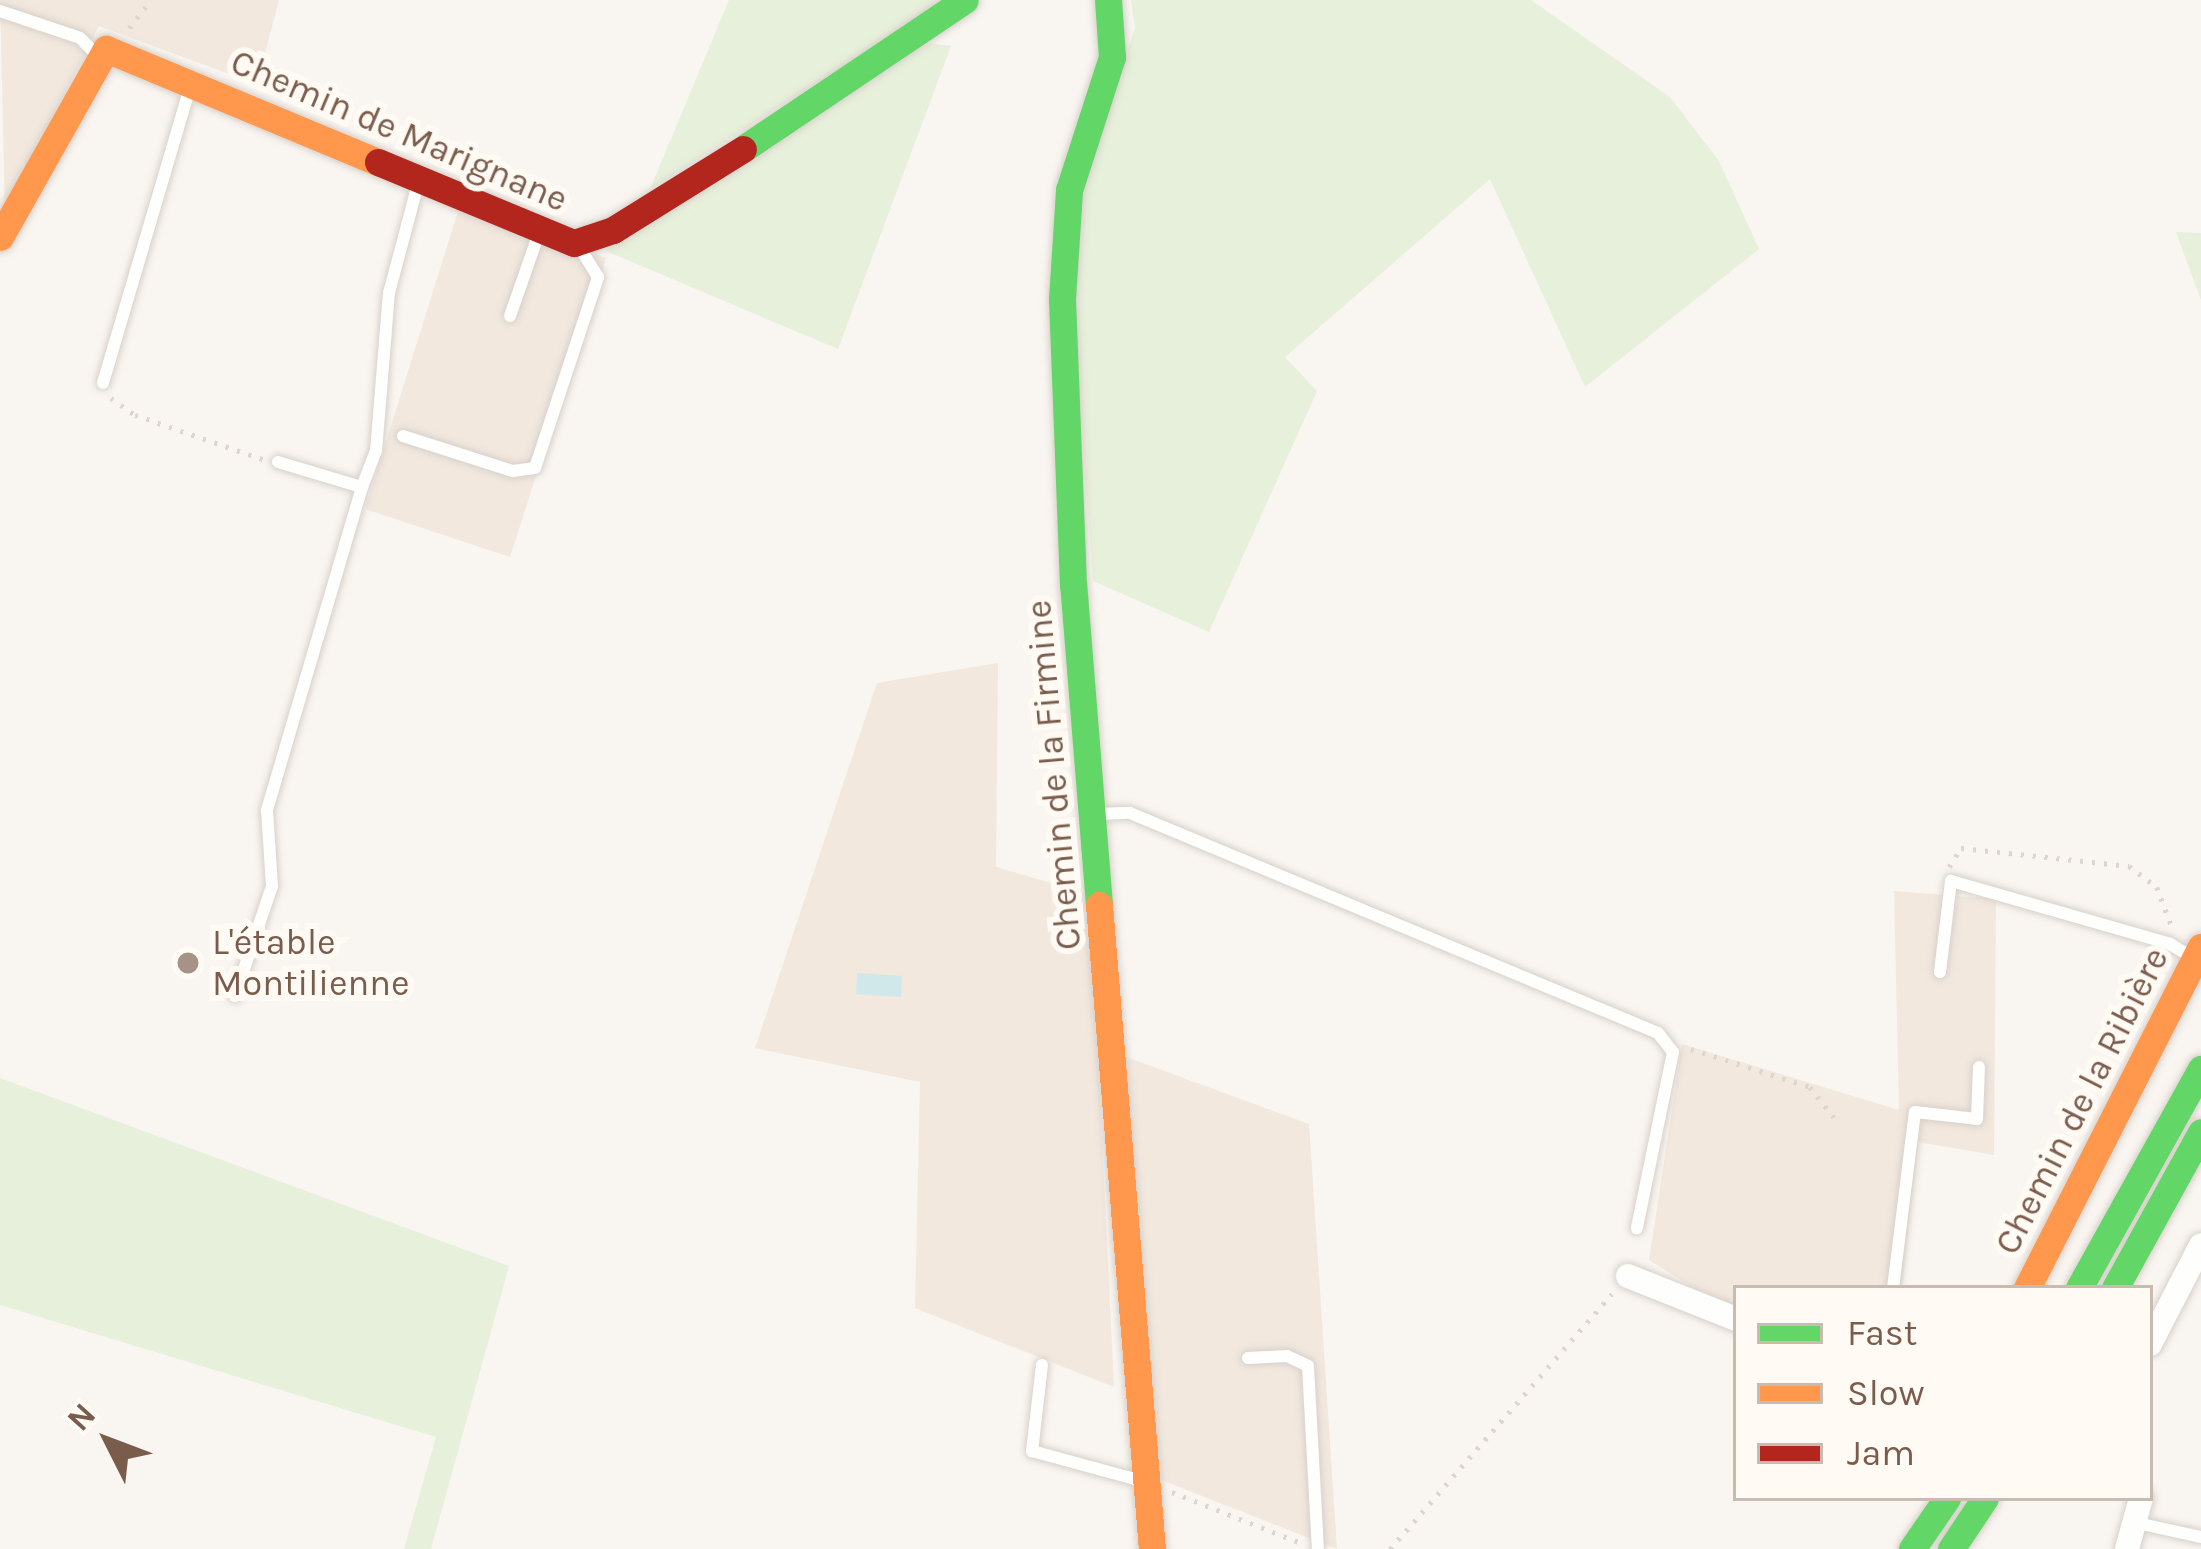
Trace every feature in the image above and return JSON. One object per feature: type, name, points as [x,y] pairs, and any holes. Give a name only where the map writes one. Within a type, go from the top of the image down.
[{"type":"main road","name":"Chemin de Marignane","points":[[105,51],[574,243],[613,230],[688,186],[965,0]]},
{"type":"main road","name":"Chemin de la Firmine","points":[[1108,0],[1112,57],[1069,190],[1061,246],[1073,585],[1096,814],[1152,1549]]},
{"type":"main road","points":[[0,237],[105,51]]},
{"type":"main road","name":"Chemin de la Ribière","points":[[2028,1285],[2193,952]]},
{"type":"main road","points":[[2081,1285],[2201,1069]]},
{"type":"main road","points":[[2117,1285],[2201,1132]]},
{"type":"main road","points":[[1912,1549],[1945,1501]]},
{"type":"main road","points":[[1951,1549],[1983,1501]]},
{"type":"street","points":[[2153,1338],[2201,1245]]},
{"type":"street","points":[[1628,1276],[1733,1318]]},
{"type":"street","points":[[2127,1549],[2139,1510]]},
{"type":"lane","points":[[0,11],[105,51]]},
{"type":"lane","points":[[103,383],[189,82]]},
{"type":"lane","points":[[235,996],[272,886],[267,810],[376,451],[389,293],[421,177]]},
{"type":"lane","points":[[510,316],[540,232]]},
{"type":"lane","points":[[403,436],[513,471],[535,468],[598,277],[574,243]]},
{"type":"lane","points":[[278,462],[362,487]]},
{"type":"lane","points":[[1096,814],[1130,813],[1658,1034],[1673,1052],[1637,1228]]},
{"type":"lane","points":[[1940,972],[1951,881],[2193,952]]},
{"type":"lane","points":[[1893,1285],[1915,1112],[1977,1119],[1979,1066]]},
{"type":"lane","points":[[1248,1358],[1287,1356],[1308,1366],[1318,1549]]},
{"type":"lane","points":[[1042,1365],[1032,1451],[1147,1483]]},
{"type":"lane","points":[[2139,1510],[2201,1537]]},
{"type":"path","points":[[105,51],[152,0]]},
{"type":"path","points":[[103,383],[114,405],[135,416],[278,462]]},
{"type":"path","points":[[1951,881],[1948,860],[1960,848],[2128,866],[2157,887],[2193,952]]},
{"type":"path","points":[[1658,1034],[1810,1087],[1840,1124]]},
{"type":"path","points":[[1390,1549],[1628,1276]]},
{"type":"path","points":[[1147,1483],[1318,1549]]},
{"type":"shaded area","points":[[0,0],[279,0],[257,84],[99,26],[5,209]]},
{"type":"shaded area","points":[[460,205],[606,258],[510,557],[365,509]]},
{"type":"shaded area","points":[[998,663],[996,867],[1090,894],[1114,1387],[915,1308],[920,1082],[755,1048],[877,683]]},
{"type":"shaded area","points":[[1894,891],[1996,899],[1994,1155],[1918,1142],[1902,1285],[1733,1285],[1733,1311],[1649,1260],[1682,1044],[1899,1110]]},
{"type":"shaded area","points":[[1121,1055],[1309,1124],[1337,1549],[1154,1477]]},
{"type":"green space","points":[[729,0],[947,0],[650,189]]},
{"type":"green space","points":[[1131,0],[1531,0],[1670,97],[1719,161],[1759,249],[1585,387],[1490,179],[1285,357],[1317,391],[1209,632],[1093,581],[1074,325],[1077,199],[1135,28]]},
{"type":"green space","points":[[927,43],[951,46],[838,349],[606,251]]},
{"type":"green space","points":[[2176,232],[2201,233],[2201,300]]},
{"type":"green space","points":[[0,1078],[509,1266],[431,1549],[404,1549],[436,1437],[0,1305]]},
{"type":"water","points":[[857,973],[902,976],[901,997],[856,994]]},
{"type":"traffic: fast","points":[[743,149],[965,0]]},
{"type":"traffic: fast","points":[[1099,905],[1073,585],[1062,299],[1069,190],[1112,57],[1108,0]]},
{"type":"traffic: fast","points":[[2081,1285],[2201,1069]]},
{"type":"traffic: fast","points":[[2117,1285],[2201,1132]]},
{"type":"traffic: fast","points":[[1912,1549],[1945,1501]]},
{"type":"traffic: fast","points":[[1951,1549],[1983,1501]]},
{"type":"traffic: slow","points":[[0,237],[106,49],[378,162]]},
{"type":"traffic: slow","points":[[1099,905],[1152,1549]]},
{"type":"traffic: slow","points":[[2029,1285],[2201,947]]},
{"type":"traffic: jam","points":[[378,162],[574,243],[613,230],[743,149]]},
{"type":"place","name":"L'étable Montilienne","points":[[188,963]]}]
